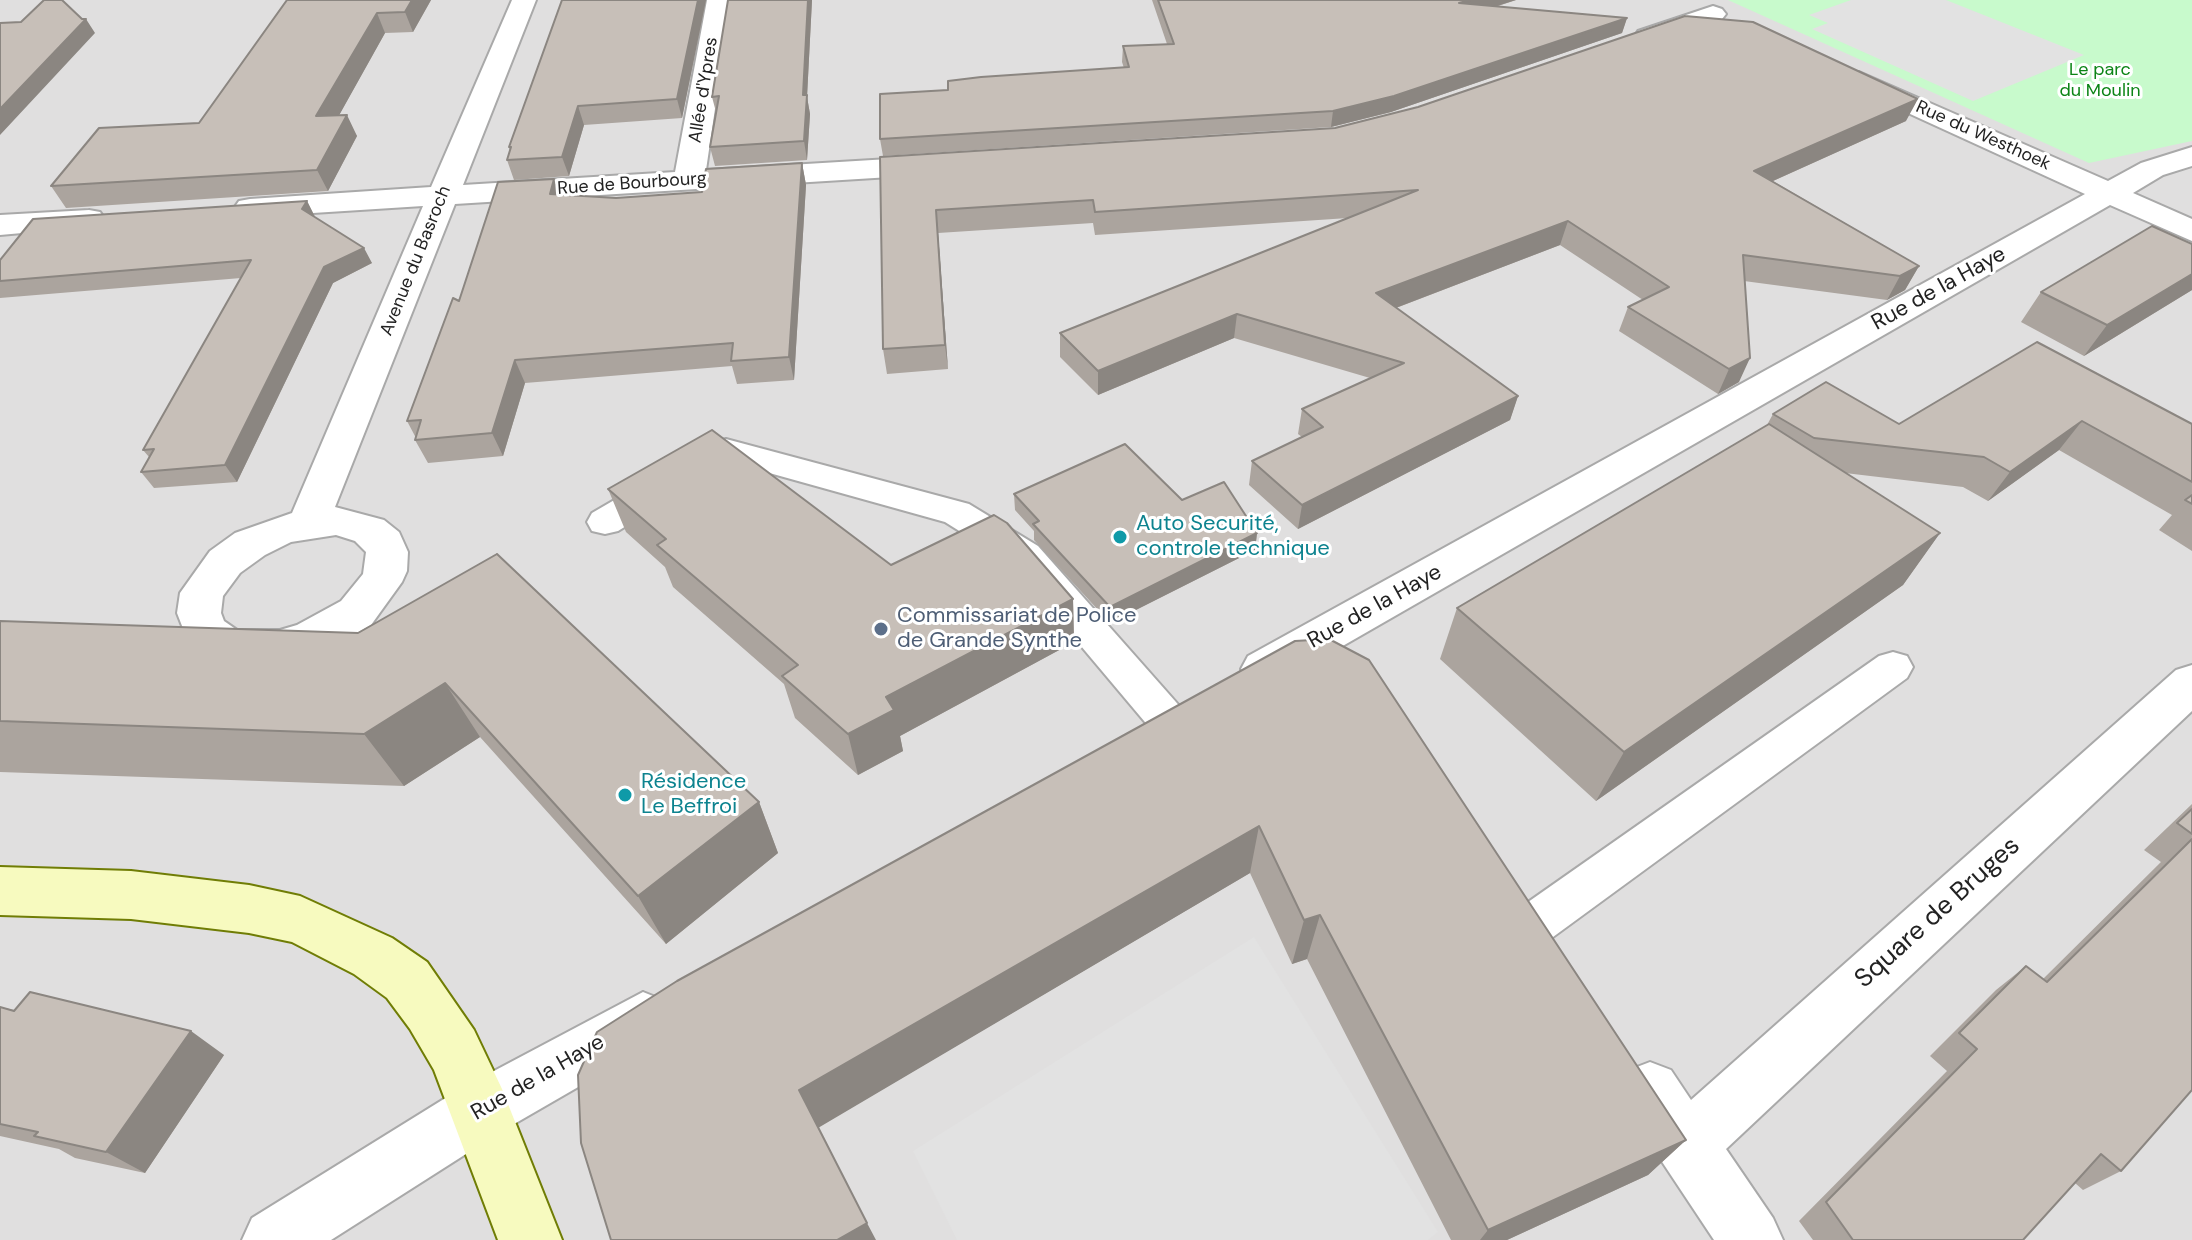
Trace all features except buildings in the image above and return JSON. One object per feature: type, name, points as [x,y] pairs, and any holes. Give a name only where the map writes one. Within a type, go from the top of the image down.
[{"type":"street","name":"Avenue du Basroch","points":[[308,523],[524,0]]},
{"type":"street","name":"Allée d'Ypres","points":[[689,181],[719,0]]},
{"type":"street","points":[[1681,0],[1741,27]]},
{"type":"street","points":[[1627,44],[1713,14]]},
{"type":"street","name":"Rue du Westhoek","points":[[1842,73],[2192,231]]},
{"type":"street","name":"Rue de la Haye","points":[[1128,746],[1221,693],[1352,646],[2109,193],[2162,164],[2192,156]]},
{"type":"street","name":"Rue de Bourbourg","points":[[228,210],[966,163]]},
{"type":"street","points":[[0,225],[121,217]]},
{"type":"street","name":"Square de Bruges","points":[[1686,1145],[2192,683]]},
{"type":"street","points":[[0,891],[131,895],[194,901],[300,920],[373,956],[407,980],[454,1050],[481,1110],[530,1240]]},
{"type":"street","name":"Rue de la Haye","points":[[274,1240],[481,1110],[672,1002]]},
{"type":"street","points":[[1625,1053],[1751,1240]]},
{"type":"lane","points":[[605,522],[726,450],[957,513],[1025,555],[1169,722]]},
{"type":"lane","points":[[1538,922],[1893,667]]},
{"type":"shaded area","points":[[0,0],[2192,0],[2192,1240],[0,1240]]},
{"type":"shaded area","points":[[1851,0],[1946,0],[2084,55],[1973,101],[1812,29],[1828,23],[1809,15]]},
{"type":"shaded area","points":[[1254,937],[1438,1232],[1428,1240],[957,1240],[913,1151]]},
{"type":"green space","name":"Le parc du Moulin","points":[[1728,0],[2192,0],[2192,141],[2089,163]]},
{"type":"place","name":"Auto Securité, controle technique","points":[[1120,537]]},
{"type":"place","name":"Commissariat de Police de Grande Synthe","points":[[881,629]]},
{"type":"place","name":"Résidence Le Beffroi","points":[[625,795]]}]
